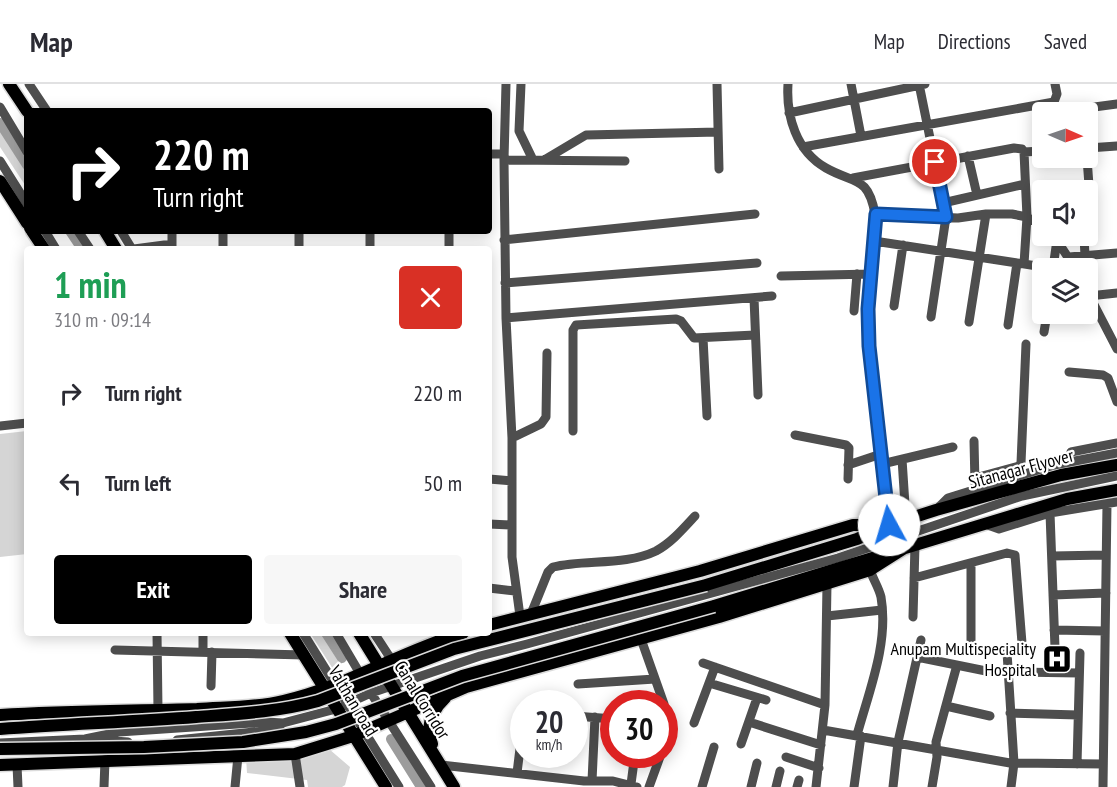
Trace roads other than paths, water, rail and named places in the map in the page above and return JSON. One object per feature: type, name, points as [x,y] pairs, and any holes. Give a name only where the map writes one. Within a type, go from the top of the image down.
[{"type":"main road","points":[[9,84],[25,108]]},
{"type":"main road","points":[[2,187],[24,219]]},
{"type":"main road","name":"Sitanagar Flyover","points":[[889,525],[936,510],[975,494],[1117,465]]},
{"type":"main road","points":[[0,749],[144,747],[243,742],[306,732],[336,724],[462,676],[714,606],[1067,500],[1117,490]]},
{"type":"main road","points":[[492,624],[700,572],[853,525],[889,525]]},
{"type":"main road","points":[[0,729],[186,718],[295,708],[454,649],[706,585],[857,539],[889,525]]},
{"type":"main road","points":[[0,765],[295,754],[358,734],[466,687],[641,639],[870,570],[909,547]]},
{"type":"main road","name":"Valthan road","points":[[292,636],[330,686],[386,787]]},
{"type":"main road","name":"Canal Corridor","points":[[360,636],[454,787]]},
{"type":"main road","points":[[0,715],[265,705],[330,686],[391,659],[454,636]]},
{"type":"main road","points":[[441,765],[428,732],[436,706],[448,695]]},
{"type":"street","points":[[29,84],[45,108]]},
{"type":"street","points":[[506,84],[504,240],[512,438],[512,525],[515,591],[526,615]]},
{"type":"street","points":[[521,84],[519,131],[533,160]]},
{"type":"street","points":[[717,84],[719,169]]},
{"type":"street","points":[[788,84],[789,113],[803,147],[824,167],[853,178],[868,191],[873,200],[876,214],[868,309],[869,346],[889,525]]},
{"type":"street","points":[[851,84],[861,136]]},
{"type":"street","points":[[789,113],[921,84],[946,217],[931,317]]},
{"type":"street","points":[[1054,102],[1056,99],[1055,84]]},
{"type":"street","points":[[1098,107],[1117,104]]},
{"type":"street","points":[[803,147],[1032,106]]},
{"type":"street","points":[[0,107],[24,147]]},
{"type":"street","points":[[544,160],[586,135],[718,132]]},
{"type":"street","points":[[1098,147],[1117,146]]},
{"type":"street","points":[[853,178],[1019,147],[1024,152],[1028,217],[1008,326]]},
{"type":"street","points":[[1024,152],[1032,152]]},
{"type":"street","points":[[492,155],[533,160],[625,161]]},
{"type":"street","points":[[968,156],[977,195]]},
{"type":"street","points":[[0,161],[24,199]]},
{"type":"street","points":[[944,203],[1025,184]]},
{"type":"street","points":[[504,240],[754,214]]},
{"type":"street","points":[[876,214],[958,218],[986,214],[1012,214],[1032,220]]},
{"type":"street","points":[[969,322],[986,214]]},
{"type":"street","points":[[874,241],[1032,266]]},
{"type":"street","points":[[894,306],[903,245]]},
{"type":"street","points":[[1061,246],[1069,257],[1117,253]]},
{"type":"street","points":[[1084,246],[1085,256]]},
{"type":"street","points":[[505,283],[757,262]]},
{"type":"street","points":[[854,311],[857,274]]},
{"type":"street","points":[[781,276],[872,274]]},
{"type":"street","points":[[1098,294],[1117,293]]},
{"type":"street","points":[[506,318],[772,296]]},
{"type":"street","points":[[754,298],[758,395]]},
{"type":"street","points":[[1099,316],[1112,332],[1117,350]]},
{"type":"street","points":[[573,431],[573,330],[576,325],[676,319],[681,321],[694,338],[755,335]]},
{"type":"street","points":[[1044,332],[1045,324]]},
{"type":"street","points":[[703,338],[707,416]]},
{"type":"street","points":[[975,478],[1019,466],[1021,463],[1026,344]]},
{"type":"street","points":[[512,438],[541,424],[546,417],[547,353]]},
{"type":"street","points":[[1069,372],[1103,375],[1108,378],[1117,402]]},
{"type":"street","points":[[0,426],[24,423]]},
{"type":"street","points":[[795,435],[846,445],[849,448],[848,479]]},
{"type":"street","points":[[974,441],[975,494],[1071,457],[1117,443]]},
{"type":"street","points":[[849,465],[882,459],[902,459],[953,447]]},
{"type":"street","points":[[1071,457],[1117,453]]},
{"type":"street","points":[[902,459],[906,520]]},
{"type":"street","points":[[0,743],[85,739],[121,742],[222,736],[274,730],[283,723],[341,707],[371,693],[480,656],[838,558],[1022,496],[1117,476]]},
{"type":"street","points":[[492,479],[512,481]]},
{"type":"street","points":[[985,524],[999,529],[1050,513],[1112,503],[1112,527],[1106,555],[1103,787]]},
{"type":"street","points":[[1050,513],[1055,648]]},
{"type":"street","points":[[526,615],[548,572],[553,567],[638,556],[656,551],[674,538],[695,516]]},
{"type":"street","points":[[492,524],[512,525]]},
{"type":"street","points":[[909,547],[914,578],[913,617]]},
{"type":"street","points":[[914,578],[1007,553],[1015,555],[1022,643]]},
{"type":"street","points":[[1052,556],[1106,555]]},
{"type":"street","points":[[971,562],[971,641]]},
{"type":"street","points":[[854,787],[859,736],[880,649],[882,610],[880,595],[870,570]]},
{"type":"street","points":[[816,787],[825,705],[826,584]]},
{"type":"street","points":[[492,588],[515,591]]},
{"type":"street","points":[[1053,595],[1106,593]]},
{"type":"street","points":[[827,616],[882,610]]},
{"type":"street","points":[[1054,630],[1105,631]]},
{"type":"street","points":[[157,636],[158,710]]},
{"type":"street","points":[[204,636],[208,652],[211,686]]},
{"type":"street","points":[[305,636],[330,686]]},
{"type":"street","points":[[338,636],[431,787]]},
{"type":"street","points":[[376,636],[391,659]]},
{"type":"street","points":[[641,639],[659,690]]},
{"type":"street","points":[[893,787],[898,742],[921,640]]},
{"type":"street","points":[[116,650],[305,655]]},
{"type":"street","points":[[1006,652],[1014,763],[1011,787]]},
{"type":"street","points":[[1077,764],[1080,653]]},
{"type":"street","points":[[917,657],[986,671]]},
{"type":"street","points":[[703,663],[825,705]]},
{"type":"street","points":[[932,787],[936,742],[957,665]]},
{"type":"street","points":[[694,723],[715,667]]},
{"type":"street","points":[[1008,672],[1079,674]]},
{"type":"street","points":[[578,684],[655,679]]},
{"type":"street","points":[[709,683],[761,699],[748,722],[741,744]]},
{"type":"street","points":[[946,706],[990,716]]},
{"type":"street","points":[[1010,713],[1078,715]]},
{"type":"street","points":[[588,717],[600,718]]},
{"type":"street","points":[[588,781],[595,717]]},
{"type":"street","points":[[748,722],[821,745]]},
{"type":"street","points":[[823,730],[1014,763],[1103,764]]},
{"type":"street","points":[[358,734],[399,787]]},
{"type":"street","points":[[702,787],[714,747]]},
{"type":"street","points":[[295,754],[300,787]]},
{"type":"street","points":[[235,787],[238,756]]},
{"type":"street","points":[[786,757],[819,768]]},
{"type":"street","points":[[104,787],[105,760]]},
{"type":"street","points":[[750,787],[757,763]]},
{"type":"street","points":[[17,765],[18,787]]},
{"type":"street","points":[[441,765],[634,786],[635,768]]},
{"type":"street","points":[[517,773],[518,768]]},
{"type":"street","points":[[649,787],[656,768]]},
{"type":"street","points":[[776,787],[780,771]]},
{"type":"street","points":[[588,781],[602,787]]},
{"type":"waterway","points":[[0,123],[24,160]]},
{"type":"waterway","points":[[72,234],[80,246]]},
{"type":"waterway","points":[[328,636],[342,658]]},
{"type":"waterway","points":[[391,739],[421,787]]},
{"type":"place","name":"Anupam Multispeciality Hospital","points":[[1057,659]]}]
